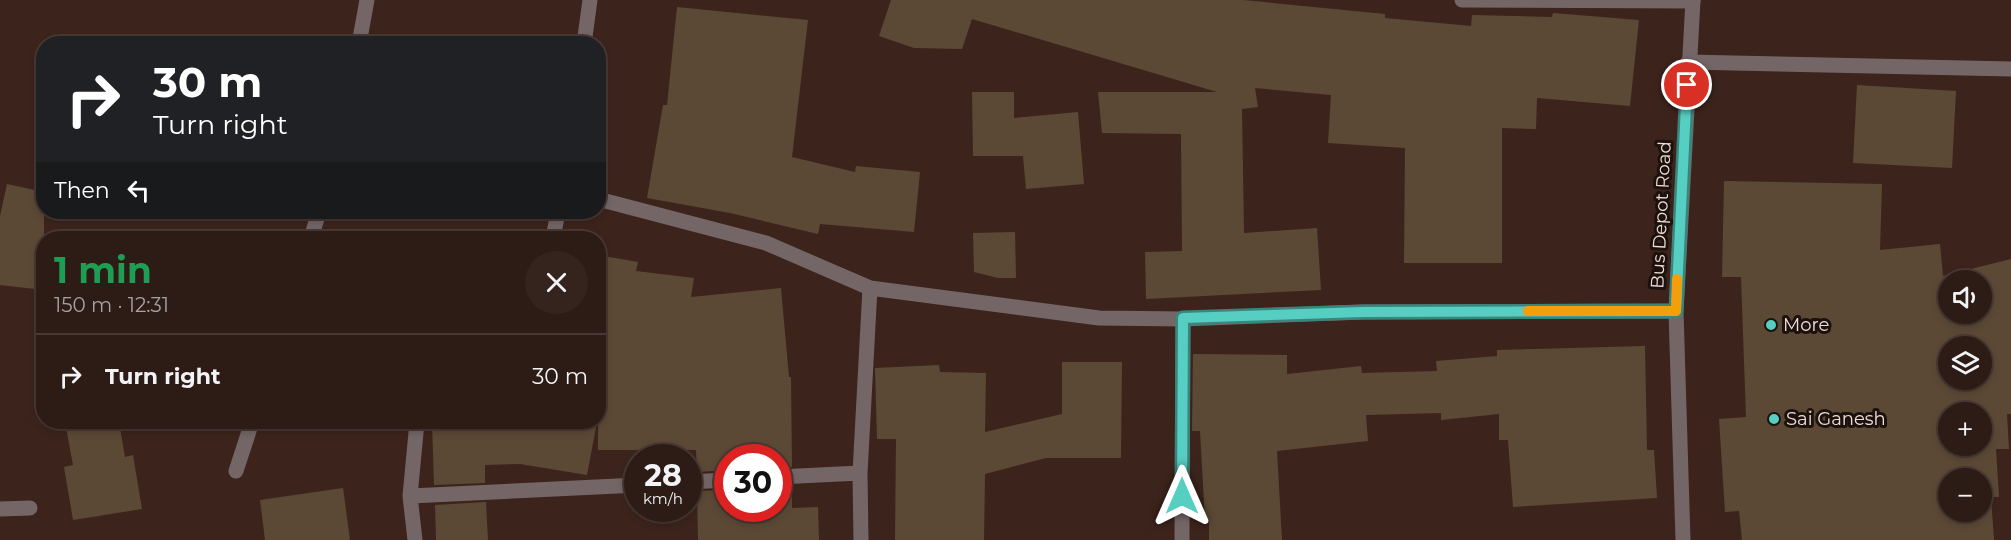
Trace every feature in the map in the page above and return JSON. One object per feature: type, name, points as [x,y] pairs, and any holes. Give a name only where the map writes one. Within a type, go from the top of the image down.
[{"type":"street","points":[[360,36],[367,0]]},
{"type":"street","points":[[585,36],[590,0]]},
{"type":"street","points":[[1462,0],[1693,1]]},
{"type":"street","name":"Bus Depot Road","points":[[1683,540],[1676,311],[1693,1]]},
{"type":"street","points":[[1688,62],[2011,69]]},
{"type":"street","points":[[606,202],[766,243],[870,288],[1099,318],[1183,318],[1363,312],[1676,311]]},
{"type":"street","points":[[861,540],[860,473],[870,288]]},
{"type":"street","points":[[1182,540],[1183,318]]},
{"type":"street","points":[[236,471],[250,429]]},
{"type":"street","points":[[415,540],[410,496],[416,429]]},
{"type":"street","points":[[792,476],[860,473]]},
{"type":"street","points":[[410,496],[624,485]]},
{"type":"street","points":[[0,509],[30,508]]},
{"type":"building","points":[[891,0],[1243,0],[1385,14],[1385,18],[1471,26],[1472,15],[1552,17],[1553,13],[1639,20],[1630,106],[1537,98],[1536,129],[1502,128],[1502,263],[1404,263],[1405,148],[1328,143],[1331,95],[1255,88],[1258,107],[1242,109],[1244,233],[1317,228],[1321,290],[1146,299],[1145,252],[1182,251],[1181,134],[1102,133],[1098,92],[1217,92],[972,19],[962,49],[914,48],[879,36]]},
{"type":"building","points":[[677,7],[808,20],[792,157],[855,172],[856,166],[920,172],[914,232],[820,224],[818,234],[730,213],[647,198],[663,105],[667,105]]},
{"type":"building","points":[[1857,85],[1956,91],[1952,168],[1853,163]]},
{"type":"building","points":[[972,92],[1014,92],[1014,118],[1078,112],[1084,184],[1026,189],[1023,156],[973,156]]},
{"type":"building","points":[[1724,181],[1882,184],[1880,250],[1940,244],[1942,270],[1938,270],[1938,324],[1992,324],[1992,270],[1967,270],[2011,259],[2011,414],[2007,414],[2009,449],[1996,449],[1999,497],[1992,497],[1992,468],[1938,468],[1938,522],[1992,522],[1992,511],[1994,540],[1742,540],[1739,511],[1725,512],[1719,419],[1746,417],[1741,277],[1722,277]]},
{"type":"building","points":[[7,184],[36,190],[36,219],[44,219],[44,231],[36,231],[36,289],[0,285],[0,216]]},
{"type":"building","points":[[1015,232],[1016,278],[998,278],[974,272],[973,233]]},
{"type":"building","points":[[606,256],[638,262],[636,271],[694,278],[691,297],[781,288],[789,377],[791,377],[792,444],[714,444],[714,471],[702,472],[702,444],[624,444],[624,450],[598,450],[598,429],[606,429]]},
{"type":"building","points":[[1645,346],[1647,450],[1654,450],[1657,498],[1513,507],[1508,440],[1499,440],[1499,414],[1441,420],[1441,413],[1366,415],[1368,441],[1277,451],[1282,540],[1209,540],[1209,520],[1205,520],[1200,431],[1192,431],[1193,354],[1287,355],[1287,374],[1361,366],[1362,373],[1437,371],[1436,361],[1497,356],[1497,350]]},
{"type":"building","points":[[1062,362],[1122,362],[1121,458],[1046,458],[985,474],[984,540],[895,540],[896,439],[877,439],[875,368],[939,365],[940,372],[986,373],[985,432],[1062,414]]},
{"type":"building","points":[[66,429],[120,429],[125,457],[133,455],[142,509],[73,520],[64,467],[73,465]]},
{"type":"building","points":[[432,429],[596,429],[587,475],[520,464],[485,465],[485,483],[434,485]]},
{"type":"building","points":[[343,488],[350,540],[265,540],[260,500]]},
{"type":"building","points":[[714,490],[714,522],[792,522],[792,508],[818,507],[819,540],[698,540],[698,522],[702,522],[702,491]]},
{"type":"building","points":[[486,502],[488,540],[436,540],[435,505]]},
{"type":"slow traffic","points":[[1528,311],[1676,311],[1677,279]]},
{"type":"place","name":"More","points":[[1771,325]]},
{"type":"place","name":"Sai Ganesh","points":[[1774,419]]},
{"type":"route","points":[[1182,496],[1183,318],[1363,312],[1676,311],[1687,85]]}]
